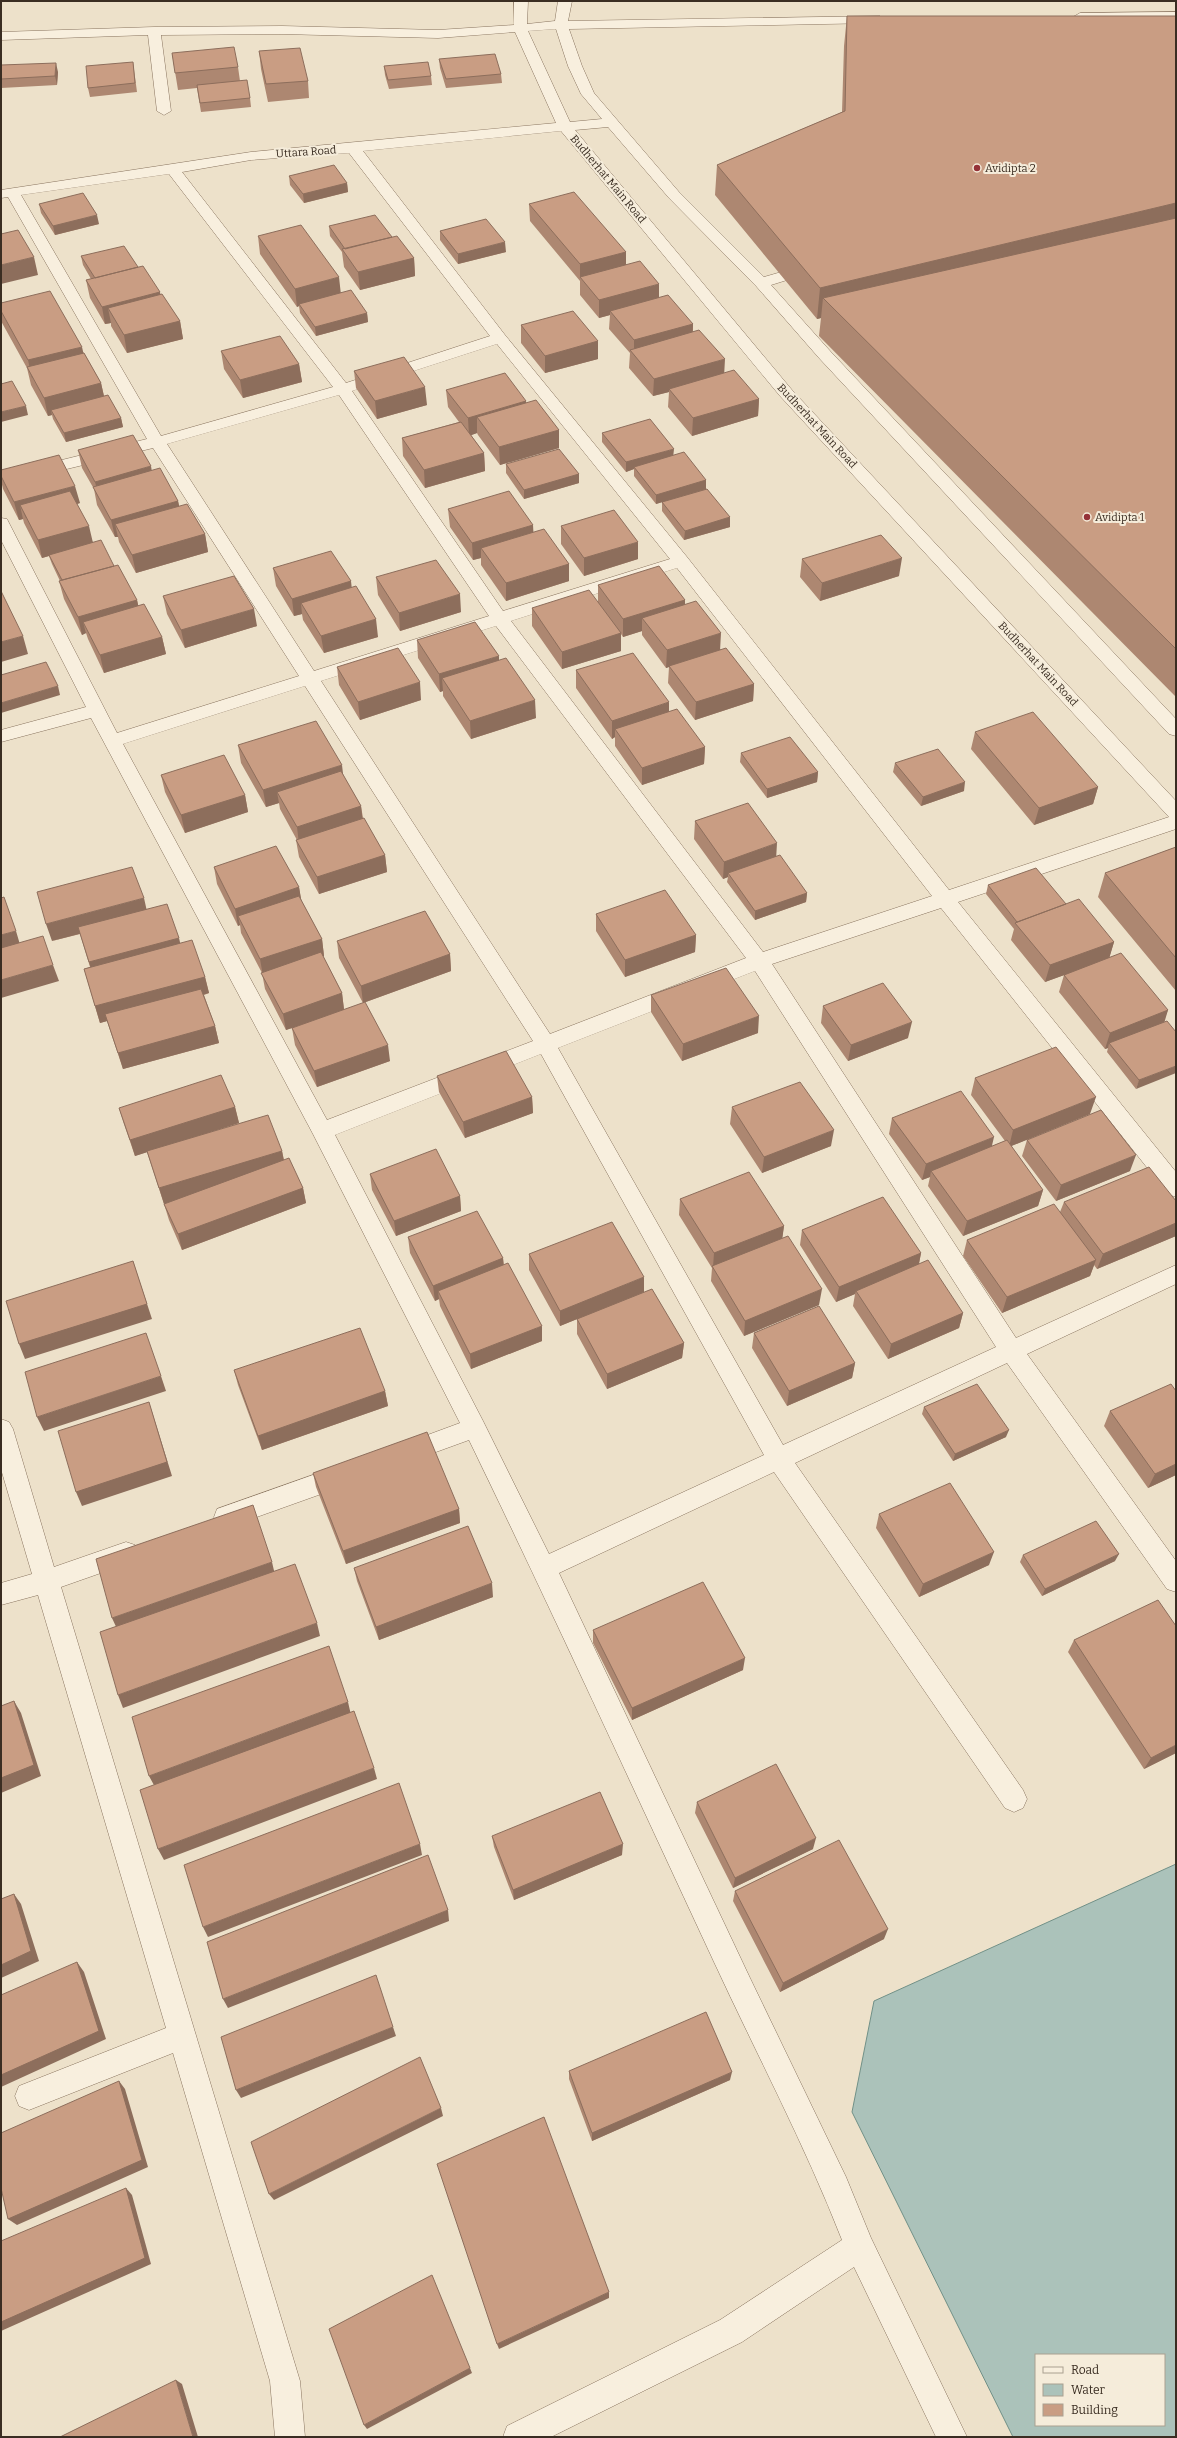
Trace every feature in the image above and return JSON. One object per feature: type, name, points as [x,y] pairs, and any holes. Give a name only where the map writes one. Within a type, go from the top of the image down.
[{"type":"street","name":"Budherhat Main Road","points":[[521,1],[520,28],[565,127],[786,392],[1176,813]]},
{"type":"street","points":[[565,1],[560,25],[575,66],[588,94],[674,195],[761,283],[788,302],[1176,730]]},
{"type":"street","points":[[1066,17],[1176,16]]},
{"type":"street","points":[[1,36],[154,31],[282,30],[438,34],[560,25],[886,19]]},
{"type":"street","points":[[154,31],[164,111]]},
{"type":"street","name":"Uttara Road","points":[[6,193],[174,169],[252,156],[353,148],[613,122]]},
{"type":"street","points":[[353,148],[500,338],[681,561],[944,898],[1176,1188]]},
{"type":"street","points":[[174,169],[344,389],[499,618],[759,961],[1011,1350],[1176,1581]]},
{"type":"street","points":[[6,193],[157,442],[545,1043],[778,1458],[1014,1799]]},
{"type":"street","points":[[761,283],[802,270],[828,273]]},
{"type":"street","points":[[1,480],[157,442],[344,389],[500,338]]},
{"type":"street","points":[[1,523],[112,741],[322,1131],[475,1428],[544,1568],[740,1988],[836,2188],[859,2246],[952,2437]]},
{"type":"street","points":[[112,741],[681,561]]},
{"type":"street","points":[[1,736],[97,710]]},
{"type":"street","points":[[322,1131],[759,961],[944,898],[1176,822]]},
{"type":"street","points":[[544,1568],[1176,1274]]},
{"type":"street","points":[[203,1525],[475,1428]]},
{"type":"street","points":[[1,1429],[285,2381],[290,2437]]},
{"type":"street","points":[[1,1594],[46,1582],[143,1547]]},
{"type":"street","points":[[29,2096],[182,2036]]},
{"type":"street","points":[[518,2437],[731,2331],[859,2246]]},
{"type":"water","points":[[1176,1864],[1176,2437],[1013,2437],[852,2112],[874,2001]]},
{"type":"building","name":"Avidipta 2","points":[[847,16],[1176,16],[1176,203],[820,288],[717,165],[845,111]]},
{"type":"building","points":[[234,47],[238,67],[175,73],[172,53]]},
{"type":"building","points":[[300,48],[308,81],[266,84],[259,51]]},
{"type":"building","points":[[495,54],[501,74],[446,79],[439,59]]},
{"type":"building","points":[[133,62],[135,83],[88,88],[86,66]]},
{"type":"building","points":[[428,62],[431,76],[388,80],[384,66]]},
{"type":"building","points":[[56,63],[55,76],[1,79],[1,65]]},
{"type":"building","points":[[247,80],[250,98],[200,103],[197,85]]},
{"type":"building","points":[[334,165],[347,183],[303,194],[289,176]]},
{"type":"building","points":[[574,192],[626,252],[580,264],[529,204]]},
{"type":"building","points":[[83,193],[97,215],[53,226],[39,204]]},
{"type":"building","points":[[375,215],[392,237],[345,249],[329,226]]},
{"type":"building","name":"Avidipta 1","points":[[1176,218],[1176,649],[823,298]]},
{"type":"building","points":[[486,219],[505,242],[458,254],[440,231]]},
{"type":"building","points":[[301,225],[339,277],[295,289],[258,236]]},
{"type":"building","points":[[18,230],[34,257],[1,265],[1,234]]},
{"type":"building","points":[[397,236],[414,258],[358,272],[342,249]]},
{"type":"building","points":[[124,246],[138,267],[95,278],[81,256]]},
{"type":"building","points":[[640,261],[659,284],[599,300],[580,277]]},
{"type":"building","points":[[143,266],[160,292],[102,307],[86,280]]},
{"type":"building","points":[[351,290],[367,313],[315,327],[299,304]]},
{"type":"building","points":[[50,291],[82,347],[28,360],[1,311],[1,303]]},
{"type":"building","points":[[162,294],[180,321],[124,335],[108,308]]},
{"type":"building","points":[[668,295],[693,324],[634,340],[610,311]]},
{"type":"building","points":[[573,311],[598,341],[545,356],[521,325]]},
{"type":"building","points":[[699,330],[725,359],[654,379],[630,350]]},
{"type":"building","points":[[280,336],[299,364],[240,380],[221,351]]},
{"type":"building","points":[[84,353],[101,383],[44,398],[27,367]]},
{"type":"building","points":[[404,357],[425,387],[375,401],[354,371]]},
{"type":"building","points":[[734,370],[759,399],[693,418],[669,389]]},
{"type":"building","points":[[505,373],[526,401],[468,418],[446,390]]},
{"type":"building","points":[[12,381],[26,406],[1,412],[1,384]]},
{"type":"building","points":[[108,395],[121,418],[64,433],[51,410]]},
{"type":"building","points":[[536,400],[559,430],[499,447],[477,417]]},
{"type":"building","points":[[650,419],[674,449],[626,462],[602,433]]},
{"type":"building","points":[[461,422],[484,453],[424,470],[402,438]]},
{"type":"building","points":[[133,435],[151,466],[95,482],[78,450]]},
{"type":"building","points":[[559,449],[579,474],[524,490],[506,464]]},
{"type":"building","points":[[684,452],[706,480],[656,495],[634,467]]},
{"type":"building","points":[[59,455],[75,486],[14,502],[1,476],[1,470]]},
{"type":"building","points":[[160,468],[178,501],[111,520],[93,487]]},
{"type":"building","points":[[707,489],[730,517],[685,531],[662,502]]},
{"type":"building","points":[[70,491],[89,526],[38,540],[20,505]]},
{"type":"building","points":[[509,491],[533,525],[472,543],[448,509]]},
{"type":"building","points":[[187,504],[205,534],[132,555],[115,524]]},
{"type":"building","points":[[614,510],[638,542],[584,558],[561,526]]},
{"type":"building","points":[[544,529],[569,564],[506,583],[481,548]]},
{"type":"building","points":[[881,535],[902,558],[822,583],[802,559]]},
{"type":"building","points":[[101,540],[114,566],[62,580],[49,555]]},
{"type":"building","points":[[331,551],[351,581],[292,599],[273,568]]},
{"type":"building","points":[[436,560],[460,594],[399,613],[376,577]]},
{"type":"building","points":[[118,565],[137,600],[78,617],[59,581]]},
{"type":"building","points":[[659,566],[685,600],[623,619],[598,585]]},
{"type":"building","points":[[234,576],[254,609],[181,630],[163,596]]},
{"type":"building","points":[[356,586],[376,619],[321,636],[301,603]]},
{"type":"building","points":[[589,590],[621,633],[562,652],[532,608]]},
{"type":"building","points":[[1,591],[23,636],[1,642]]},
{"type":"building","points":[[696,601],[721,633],[667,650],[642,618]]},
{"type":"building","points":[[144,604],[162,637],[100,655],[83,622]]},
{"type":"building","points":[[475,622],[499,656],[439,674],[417,640]]},
{"type":"building","points":[[398,648],[420,682],[358,702],[337,667]]},
{"type":"building","points":[[726,648],[754,684],[696,702],[669,666]]},
{"type":"building","points":[[633,653],[669,702],[612,721],[576,670]]},
{"type":"building","points":[[506,658],[535,700],[470,721],[442,678]]},
{"type":"building","points":[[46,662],[58,686],[1,703],[1,675]]},
{"type":"building","points":[[677,709],[705,747],[642,768],[615,729]]},
{"type":"building","points":[[1033,712],[1098,787],[1039,808],[975,732]]},
{"type":"building","points":[[316,721],[342,765],[263,790],[238,745]]},
{"type":"building","points":[[790,737],[818,772],[767,789],[741,753]]},
{"type":"building","points":[[938,749],[965,782],[923,797],[895,763]]},
{"type":"building","points":[[224,755],[245,795],[181,815],[161,775]]},
{"type":"building","points":[[341,771],[361,806],[297,827],[277,792]]},
{"type":"building","points":[[748,803],[777,843],[724,862],[695,821]]},
{"type":"building","points":[[364,818],[385,855],[317,877],[296,840]]},
{"type":"building","points":[[276,846],[299,887],[235,909],[214,867]]},
{"type":"building","points":[[1176,847],[1176,958],[1105,873]]},
{"type":"building","points":[[780,855],[807,893],[755,911],[728,873]]},
{"type":"building","points":[[132,867],[144,898],[46,924],[37,892]]},
{"type":"building","points":[[1036,868],[1066,904],[1017,922],[988,885]]},
{"type":"building","points":[[665,890],[696,935],[625,960],[596,914]]},
{"type":"building","points":[[299,896],[322,939],[260,959],[238,916]]},
{"type":"building","points":[[4,897],[16,931],[1,935],[1,898]]},
{"type":"building","points":[[1079,899],[1114,942],[1050,965],[1015,923]]},
{"type":"building","points":[[167,904],[179,938],[89,962],[78,927]]},
{"type":"building","points":[[425,911],[450,954],[361,986],[337,941]]},
{"type":"building","points":[[43,936],[53,965],[1,980],[1,948]]},
{"type":"building","points":[[192,940],[205,977],[95,1006],[84,969]]},
{"type":"building","points":[[321,952],[342,993],[283,1014],[261,973]]},
{"type":"building","points":[[1121,953],[1168,1010],[1110,1033],[1064,975]]},
{"type":"building","points":[[726,968],[759,1016],[683,1044],[651,995]]},
{"type":"building","points":[[883,983],[912,1022],[851,1045],[823,1006]]},
{"type":"building","points":[[201,989],[215,1026],[118,1053],[105,1014]]},
{"type":"building","points":[[365,1002],[388,1045],[314,1071],[292,1028]]},
{"type":"building","points":[[1167,1021],[1176,1032],[1176,1066],[1139,1080],[1109,1043]]},
{"type":"building","points":[[1056,1047],[1096,1097],[1013,1130],[975,1078]]},
{"type":"building","points":[[506,1051],[532,1097],[463,1122],[437,1076]]},
{"type":"building","points":[[221,1075],[235,1107],[130,1140],[119,1108]]},
{"type":"building","points":[[800,1082],[834,1130],[764,1157],[732,1107]]},
{"type":"building","points":[[961,1091],[994,1137],[926,1164],[892,1118]]},
{"type":"building","points":[[1101,1110],[1136,1155],[1061,1185],[1027,1140]]},
{"type":"building","points":[[268,1115],[282,1151],[159,1188],[147,1151]]},
{"type":"building","points":[[1007,1140],[1043,1190],[967,1221],[931,1171]]},
{"type":"building","points":[[436,1149],[460,1196],[394,1221],[370,1174]]},
{"type":"building","points":[[289,1158],[303,1188],[178,1234],[164,1204]]},
{"type":"building","points":[[1149,1167],[1176,1201],[1176,1223],[1103,1254],[1064,1202]]},
{"type":"building","points":[[749,1172],[784,1226],[714,1253],[680,1199]]},
{"type":"building","points":[[883,1197],[921,1253],[839,1287],[802,1230]]},
{"type":"building","points":[[1054,1204],[1096,1260],[1007,1297],[967,1240]]},
{"type":"building","points":[[477,1211],[503,1258],[433,1286],[408,1237]]},
{"type":"building","points":[[612,1222],[644,1277],[560,1311],[529,1254]]},
{"type":"building","points":[[788,1236],[822,1289],[745,1321],[712,1266]]},
{"type":"building","points":[[928,1260],[963,1313],[891,1344],[856,1291]]},
{"type":"building","points":[[133,1261],[147,1304],[19,1344],[6,1301]]},
{"type":"building","points":[[508,1263],[542,1326],[470,1354],[438,1291]]},
{"type":"building","points":[[652,1289],[684,1343],[607,1374],[577,1319]]},
{"type":"building","points":[[819,1306],[855,1363],[789,1391],[754,1333]]},
{"type":"building","points":[[360,1328],[385,1391],[258,1436],[234,1370]]},
{"type":"building","points":[[146,1333],[161,1376],[37,1417],[25,1372]]},
{"type":"building","points":[[977,1384],[1009,1430],[955,1454],[924,1407]]},
{"type":"building","points":[[1171,1384],[1176,1391],[1176,1464],[1155,1474],[1110,1411]]},
{"type":"building","points":[[149,1402],[167,1462],[76,1492],[58,1431]]},
{"type":"building","points":[[427,1432],[459,1509],[343,1551],[313,1473]]},
{"type":"building","points":[[950,1483],[994,1552],[923,1584],[879,1514]]},
{"type":"building","points":[[253,1505],[272,1562],[112,1618],[96,1559]]},
{"type":"building","points":[[1096,1521],[1119,1554],[1045,1589],[1023,1555]]},
{"type":"building","points":[[468,1526],[492,1583],[376,1627],[354,1568]]},
{"type":"building","points":[[295,1564],[317,1623],[118,1695],[100,1632]]},
{"type":"building","points":[[703,1582],[745,1658],[632,1708],[593,1630]]},
{"type":"building","points":[[1158,1600],[1176,1626],[1176,1745],[1151,1758],[1074,1640]]},
{"type":"building","points":[[329,1646],[348,1702],[149,1776],[132,1717]]},
{"type":"building","points":[[14,1701],[34,1765],[1,1778],[1,1706]]},
{"type":"building","points":[[354,1711],[374,1768],[158,1849],[140,1790]]},
{"type":"building","points":[[776,1764],[816,1838],[735,1878],[697,1802]]},
{"type":"building","points":[[399,1783],[420,1844],[203,1927],[184,1865]]},
{"type":"building","points":[[600,1792],[623,1844],[513,1890],[492,1836]]},
{"type":"building","points":[[839,1840],[888,1929],[783,1983],[735,1891]]},
{"type":"building","points":[[428,1855],[448,1910],[223,1999],[207,1942]]},
{"type":"building","points":[[14,1894],[31,1951],[1,1965],[1,1899]]},
{"type":"building","points":[[77,1962],[99,2031],[1,2075],[1,1995]]},
{"type":"building","points":[[376,1975],[393,2027],[236,2090],[221,2037]]},
{"type":"building","points":[[706,2012],[732,2072],[592,2133],[569,2071]]},
{"type":"building","points":[[420,2057],[441,2108],[269,2194],[251,2142]]},
{"type":"building","points":[[119,2081],[142,2160],[8,2219],[1,2188],[1,2133]]},
{"type":"building","points":[[544,2117],[609,2292],[497,2344],[437,2164]]},
{"type":"building","points":[[126,2188],[145,2258],[1,2322],[1,2241]]},
{"type":"building","points":[[432,2275],[470,2368],[364,2425],[329,2329]]},
{"type":"building","points":[[176,2380],[193,2437],[60,2437]]},
{"type":"place","name":"Avidipta 2","points":[[977,168]]},
{"type":"place","name":"Avidipta 1","points":[[1087,517]]}]
